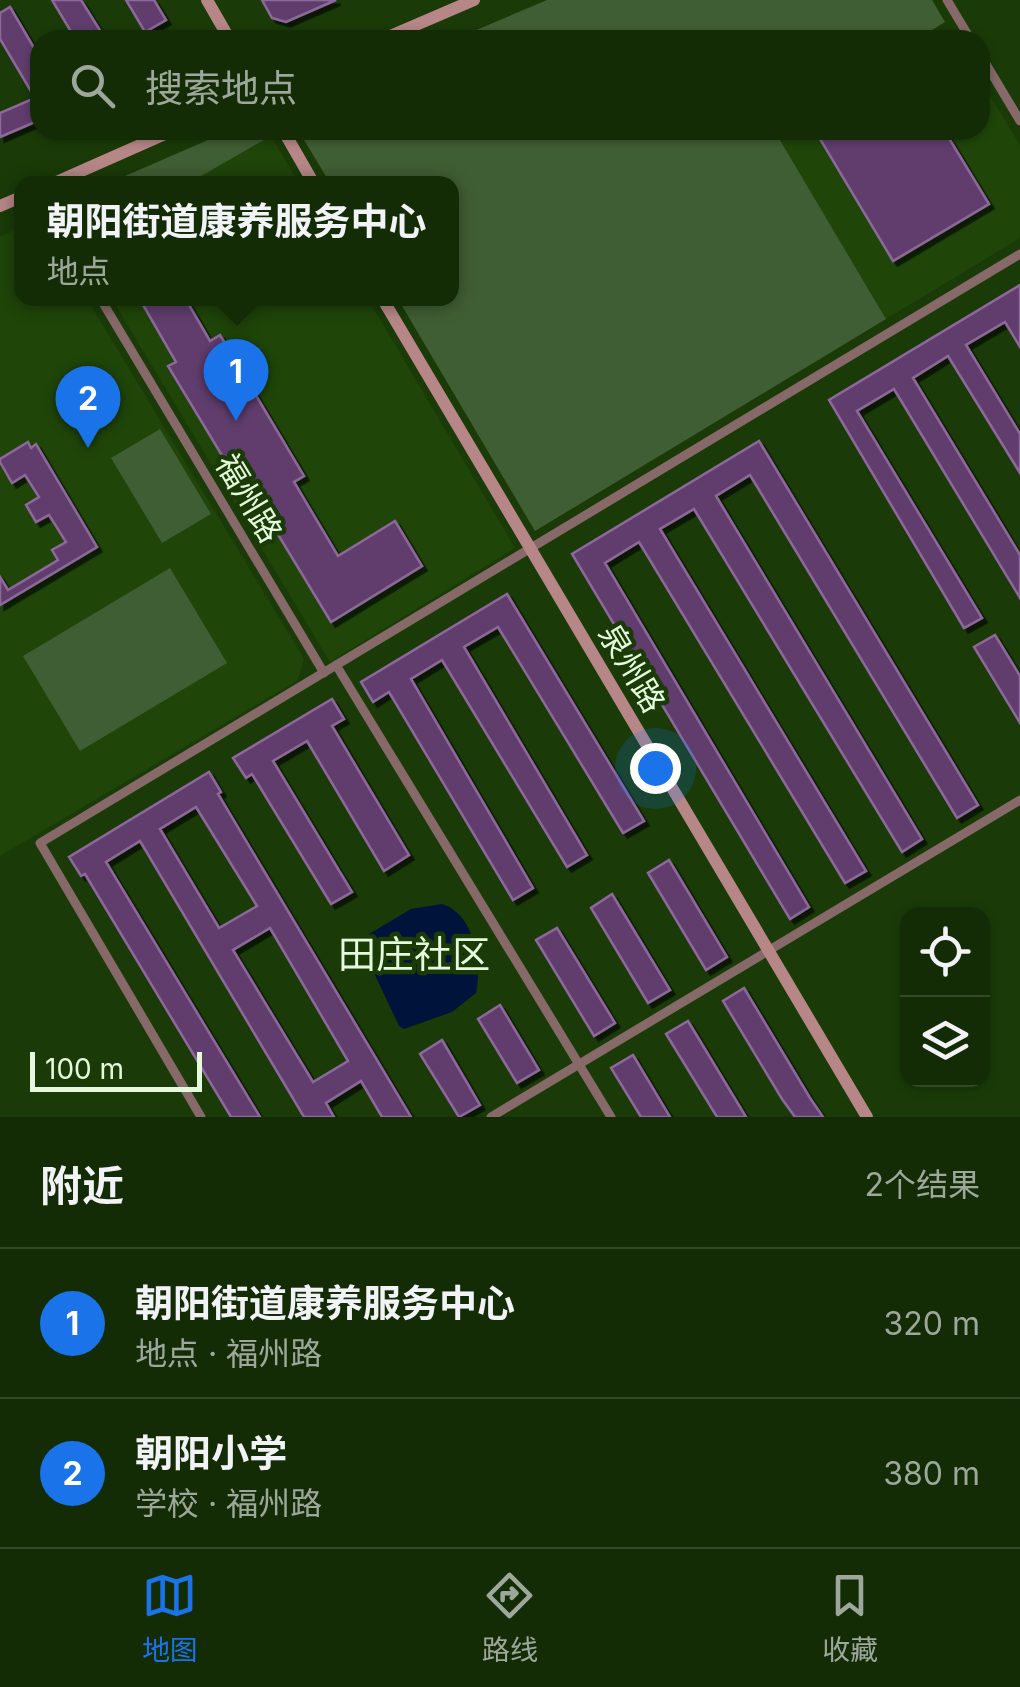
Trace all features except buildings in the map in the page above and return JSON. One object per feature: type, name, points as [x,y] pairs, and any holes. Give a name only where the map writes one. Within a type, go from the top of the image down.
[{"type":"street","points":[[207,0],[224,30]]},
{"type":"street","points":[[405,30],[474,0]]},
{"type":"street","points":[[947,0],[965,30]]},
{"type":"street","points":[[990,71],[1020,121]]},
{"type":"street","points":[[70,176],[151,140]]},
{"type":"street","points":[[289,140],[309,176]]},
{"type":"street","points":[[200,1117],[40,844],[1020,254]]},
{"type":"street","name":"福州路","points":[[105,306],[324,672]]},
{"type":"street","name":"泉州路","points":[[387,306],[867,1117]]},
{"type":"street","points":[[336,665],[610,1117]]},
{"type":"street","points":[[491,1117],[1020,800]]},
{"type":"shaded area","points":[[547,0],[932,0],[945,22],[932,30],[476,30]]},
{"type":"shaded area","points":[[990,96],[1020,145],[1020,238],[886,319],[780,140],[990,140]]},
{"type":"shaded area","points":[[208,140],[264,140],[201,176],[125,176]]},
{"type":"shaded area","points":[[264,140],[273,140],[295,176],[201,176]]},
{"type":"shaded area","points":[[304,140],[780,140],[886,319],[535,531],[402,306],[459,306],[459,176],[326,176]]},
{"type":"shaded area","points":[[14,230],[14,306],[91,306],[304,659],[298,680],[0,856],[0,237]]},
{"type":"shaded area","points":[[116,306],[372,306],[515,548],[330,662]]},
{"type":"shaded area","points":[[160,429],[211,514],[162,543],[111,458]]},
{"type":"shaded area","points":[[170,568],[227,663],[80,751],[23,656]]},
{"type":"water","points":[[442,904],[462,918],[474,941],[476,993],[452,1012],[404,1029],[399,1026],[366,956],[364,937],[411,909]]},
{"type":"place","name":"朝阳街道康养服务中心","points":[[236,421]]},
{"type":"place","name":"朝阳小学","points":[[88,448]]},
{"type":"district","name":"田庄社区","points":[[414,954]]}]
